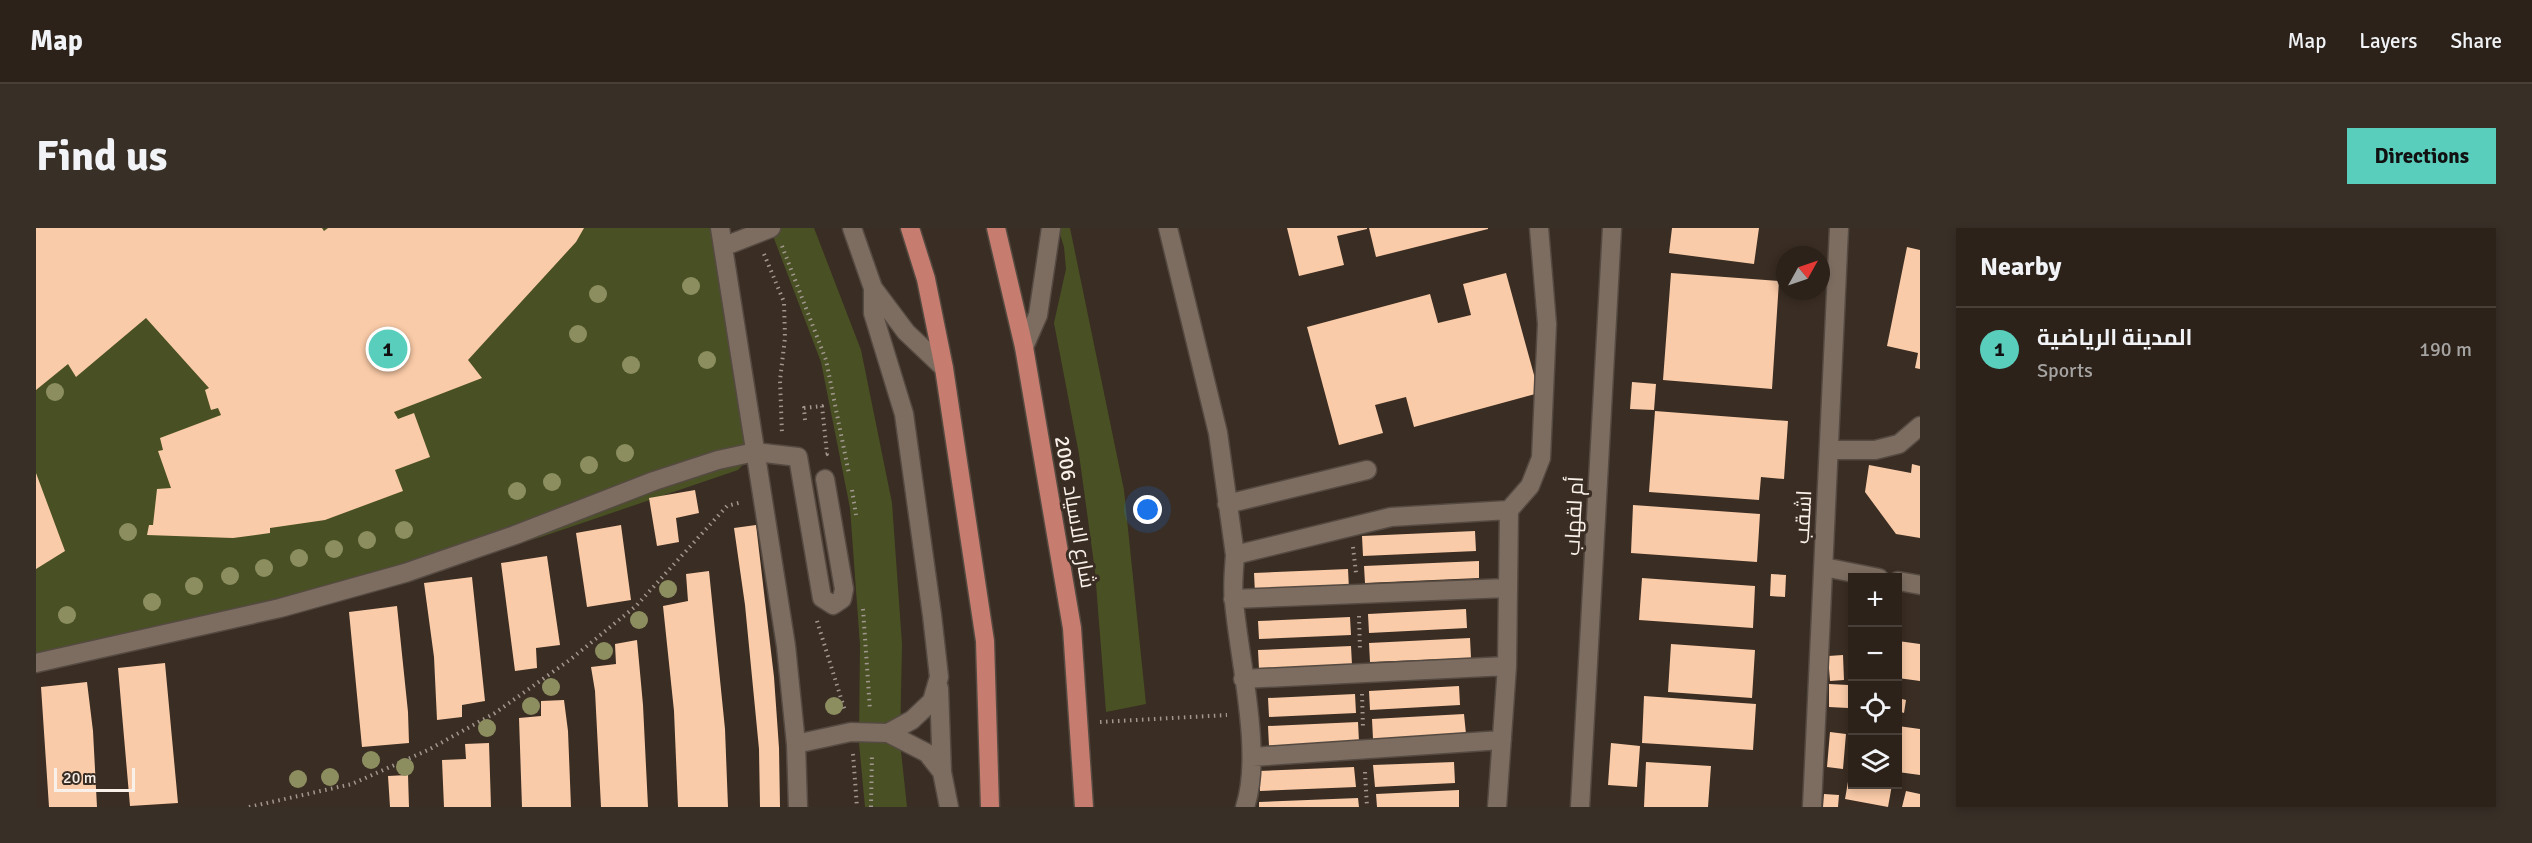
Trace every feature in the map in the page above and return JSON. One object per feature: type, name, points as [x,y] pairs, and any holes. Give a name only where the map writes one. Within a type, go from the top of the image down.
[{"type":"main road","points":[[910,228],[926,279],[944,368],[985,641],[990,807]]},
{"type":"main road","name":"شارع الاسياد 2006","points":[[996,228],[1024,347],[1072,628],[1084,807]]},
{"type":"street","points":[[720,228],[725,246],[786,646],[796,744],[798,807]]},
{"type":"street","points":[[725,246],[771,228]]},
{"type":"street","points":[[837,228],[855,237],[873,288],[906,332],[944,368]]},
{"type":"street","points":[[1024,347],[1038,315],[1051,228]]},
{"type":"street","points":[[1168,228],[1218,433],[1235,555],[1233,599],[1252,756],[1249,795],[1245,807]]},
{"type":"street","points":[[1497,807],[1507,666],[1509,510],[1530,486],[1541,458],[1547,324],[1539,228]]},
{"type":"street","name":"أم لقهاب","points":[[1580,807],[1612,228]]},
{"type":"street","name":"اشقب","points":[[1812,807],[1839,228]]},
{"type":"street","points":[[873,288],[873,313],[904,414],[939,677],[942,772],[948,805]]},
{"type":"street","points":[[1829,450],[1875,450],[1899,444],[1920,426]]},
{"type":"street","points":[[36,663],[280,608],[405,573],[515,536],[654,481],[718,460],[755,452],[798,457],[822,598],[833,605],[842,599],[844,589],[825,479]]},
{"type":"street","points":[[1227,504],[1367,470]]},
{"type":"street","points":[[1235,555],[1391,517],[1509,510]]},
{"type":"street","points":[[1824,567],[1854,573]]},
{"type":"street","points":[[1902,582],[1920,585]]},
{"type":"street","points":[[1233,599],[1507,588]]},
{"type":"street","points":[[1243,679],[1507,666]]},
{"type":"street","points":[[888,733],[912,720],[932,700],[939,677]]},
{"type":"street","points":[[796,744],[851,732],[888,733],[927,753],[942,772]]},
{"type":"street","points":[[1252,756],[1502,740]]},
{"type":"path","points":[[798,457],[827,454],[822,406],[804,408],[805,420]]},
{"type":"path","points":[[249,807],[352,784],[428,750],[495,713],[571,659],[636,606],[727,506],[763,497]]},
{"type":"path","points":[[1078,723],[1247,714]]},
{"type":"green space","points":[[36,228],[720,228],[755,452],[738,470],[541,537],[389,584],[36,665]]},
{"type":"green space","points":[[770,228],[814,228],[861,350],[892,503],[902,644],[900,742],[907,807],[865,807],[859,743],[860,645],[850,508],[821,362]]},
{"type":"green space","points":[[1058,228],[1070,228],[1124,490],[1146,704],[1106,712],[1095,571],[1079,454],[1054,323],[1066,269],[1064,247]]},
{"type":"building","points":[[36,228],[322,228],[324,231],[328,228],[584,228],[576,242],[468,360],[482,378],[394,412],[398,419],[414,413],[430,457],[395,470],[403,491],[325,520],[270,528],[270,533],[233,538],[147,535],[149,525],[153,525],[157,489],[171,488],[158,451],[163,450],[160,438],[221,415],[218,408],[211,410],[205,390],[209,388],[146,318],[76,377],[68,364],[36,390]]},
{"type":"building","points":[[1287,228],[1367,229],[1337,236],[1344,265],[1299,276]]},
{"type":"building","points":[[1369,228],[1488,228],[1488,229],[1376,257]]},
{"type":"building","points":[[1672,228],[1759,228],[1754,264],[1669,253]]},
{"type":"building","points":[[1907,247],[1920,250],[1920,369],[1915,368],[1918,353],[1887,346]]},
{"type":"building","points":[[1506,273],[1539,393],[1414,427],[1406,397],[1375,405],[1383,433],[1339,445],[1307,327],[1430,294],[1438,323],[1471,315],[1463,284]]},
{"type":"building","points":[[1671,273],[1776,281],[1778,300],[1772,389],[1663,380]]},
{"type":"building","points":[[1632,382],[1656,384],[1654,410],[1630,409]]},
{"type":"building","points":[[1655,411],[1788,421],[1784,479],[1761,477],[1759,500],[1649,492]]},
{"type":"building","points":[[1912,464],[1920,466],[1920,538],[1896,534],[1865,492],[1869,465],[1911,473]]},
{"type":"building","points":[[36,473],[65,551],[36,569]]},
{"type":"building","points":[[695,490],[699,513],[676,518],[679,542],[657,546],[649,498]]},
{"type":"building","points":[[1633,505],[1760,514],[1757,562],[1631,553]]},
{"type":"building","points":[[621,525],[631,600],[587,607],[576,533]]},
{"type":"building","points":[[756,525],[774,677],[780,807],[760,807],[759,749],[745,605],[734,528]]},
{"type":"building","points":[[1475,531],[1476,551],[1363,556],[1362,536]]},
{"type":"building","points":[[547,556],[560,645],[536,648],[537,668],[515,671],[501,563]]},
{"type":"building","points":[[1479,561],[1479,578],[1365,583],[1364,566]]},
{"type":"building","points":[[1348,569],[1349,589],[1255,593],[1254,573]]},
{"type":"building","points":[[709,571],[725,729],[728,807],[678,807],[674,711],[663,606],[688,601],[686,574]]},
{"type":"building","points":[[1771,574],[1786,575],[1785,597],[1770,596]]},
{"type":"building","points":[[472,577],[485,701],[462,705],[462,717],[437,720],[434,657],[424,583]]},
{"type":"building","points":[[1642,578],[1755,586],[1753,628],[1639,620]]},
{"type":"building","points":[[397,606],[409,743],[362,747],[349,612]]},
{"type":"building","points":[[1466,609],[1467,628],[1369,633],[1368,614]]},
{"type":"building","points":[[1350,617],[1351,635],[1259,639],[1258,621]]},
{"type":"building","points":[[1470,638],[1471,658],[1370,662],[1369,643]]},
{"type":"building","points":[[637,640],[648,807],[601,807],[595,691],[591,667],[616,664],[615,644]]},
{"type":"building","points":[[1902,642],[1920,644],[1920,681],[1902,679]]},
{"type":"building","points":[[1671,644],[1755,650],[1752,698],[1668,692]]},
{"type":"building","points":[[1351,646],[1352,665],[1259,669],[1258,650]]},
{"type":"building","points":[[1843,655],[1844,680],[1830,681],[1828,656]]},
{"type":"building","points":[[165,663],[178,803],[130,806],[118,668]]},
{"type":"building","points":[[87,682],[93,731],[97,807],[49,807],[41,687]]},
{"type":"building","points":[[1829,684],[1848,685],[1848,708],[1829,707]]},
{"type":"building","points":[[1459,686],[1460,705],[1370,710],[1369,691]]},
{"type":"building","points":[[1355,694],[1356,713],[1269,717],[1268,698]]},
{"type":"building","points":[[1644,696],[1756,704],[1753,750],[1642,743]]},
{"type":"building","points":[[1902,699],[1906,700],[1904,713],[1902,712]]},
{"type":"building","points":[[564,700],[568,731],[571,807],[522,807],[519,718],[541,716],[541,701]]},
{"type":"building","points":[[1464,714],[1466,734],[1373,739],[1372,719]]},
{"type":"building","points":[[1358,722],[1359,742],[1269,746],[1268,726]]},
{"type":"building","points":[[1902,727],[1920,729],[1920,775],[1902,773]]},
{"type":"building","points":[[1830,732],[1846,734],[1843,769],[1827,767]]},
{"type":"building","points":[[489,743],[491,807],[444,807],[442,760],[466,759],[465,744]]},
{"type":"building","points":[[1611,743],[1640,746],[1637,787],[1608,785]]},
{"type":"building","points":[[1454,762],[1455,783],[1375,787],[1373,765]]},
{"type":"building","points":[[1646,762],[1711,766],[1708,807],[1644,807]]},
{"type":"building","points":[[1354,767],[1356,787],[1260,791],[1259,771]]},
{"type":"building","points":[[408,775],[409,807],[390,807],[388,776]]},
{"type":"building","points":[[1848,782],[1848,789],[1891,789],[1888,807],[1845,799]]},
{"type":"building","points":[[1459,790],[1459,807],[1377,807],[1376,794]]},
{"type":"building","points":[[1906,791],[1920,794],[1920,807],[1902,807]]},
{"type":"building","points":[[1824,794],[1839,795],[1838,807],[1823,807]]},
{"type":"building","points":[[1358,798],[1359,807],[1259,807],[1259,802]]},
{"type":"place","name":"المدينة الرياضية","points":[[388,349]]}]
